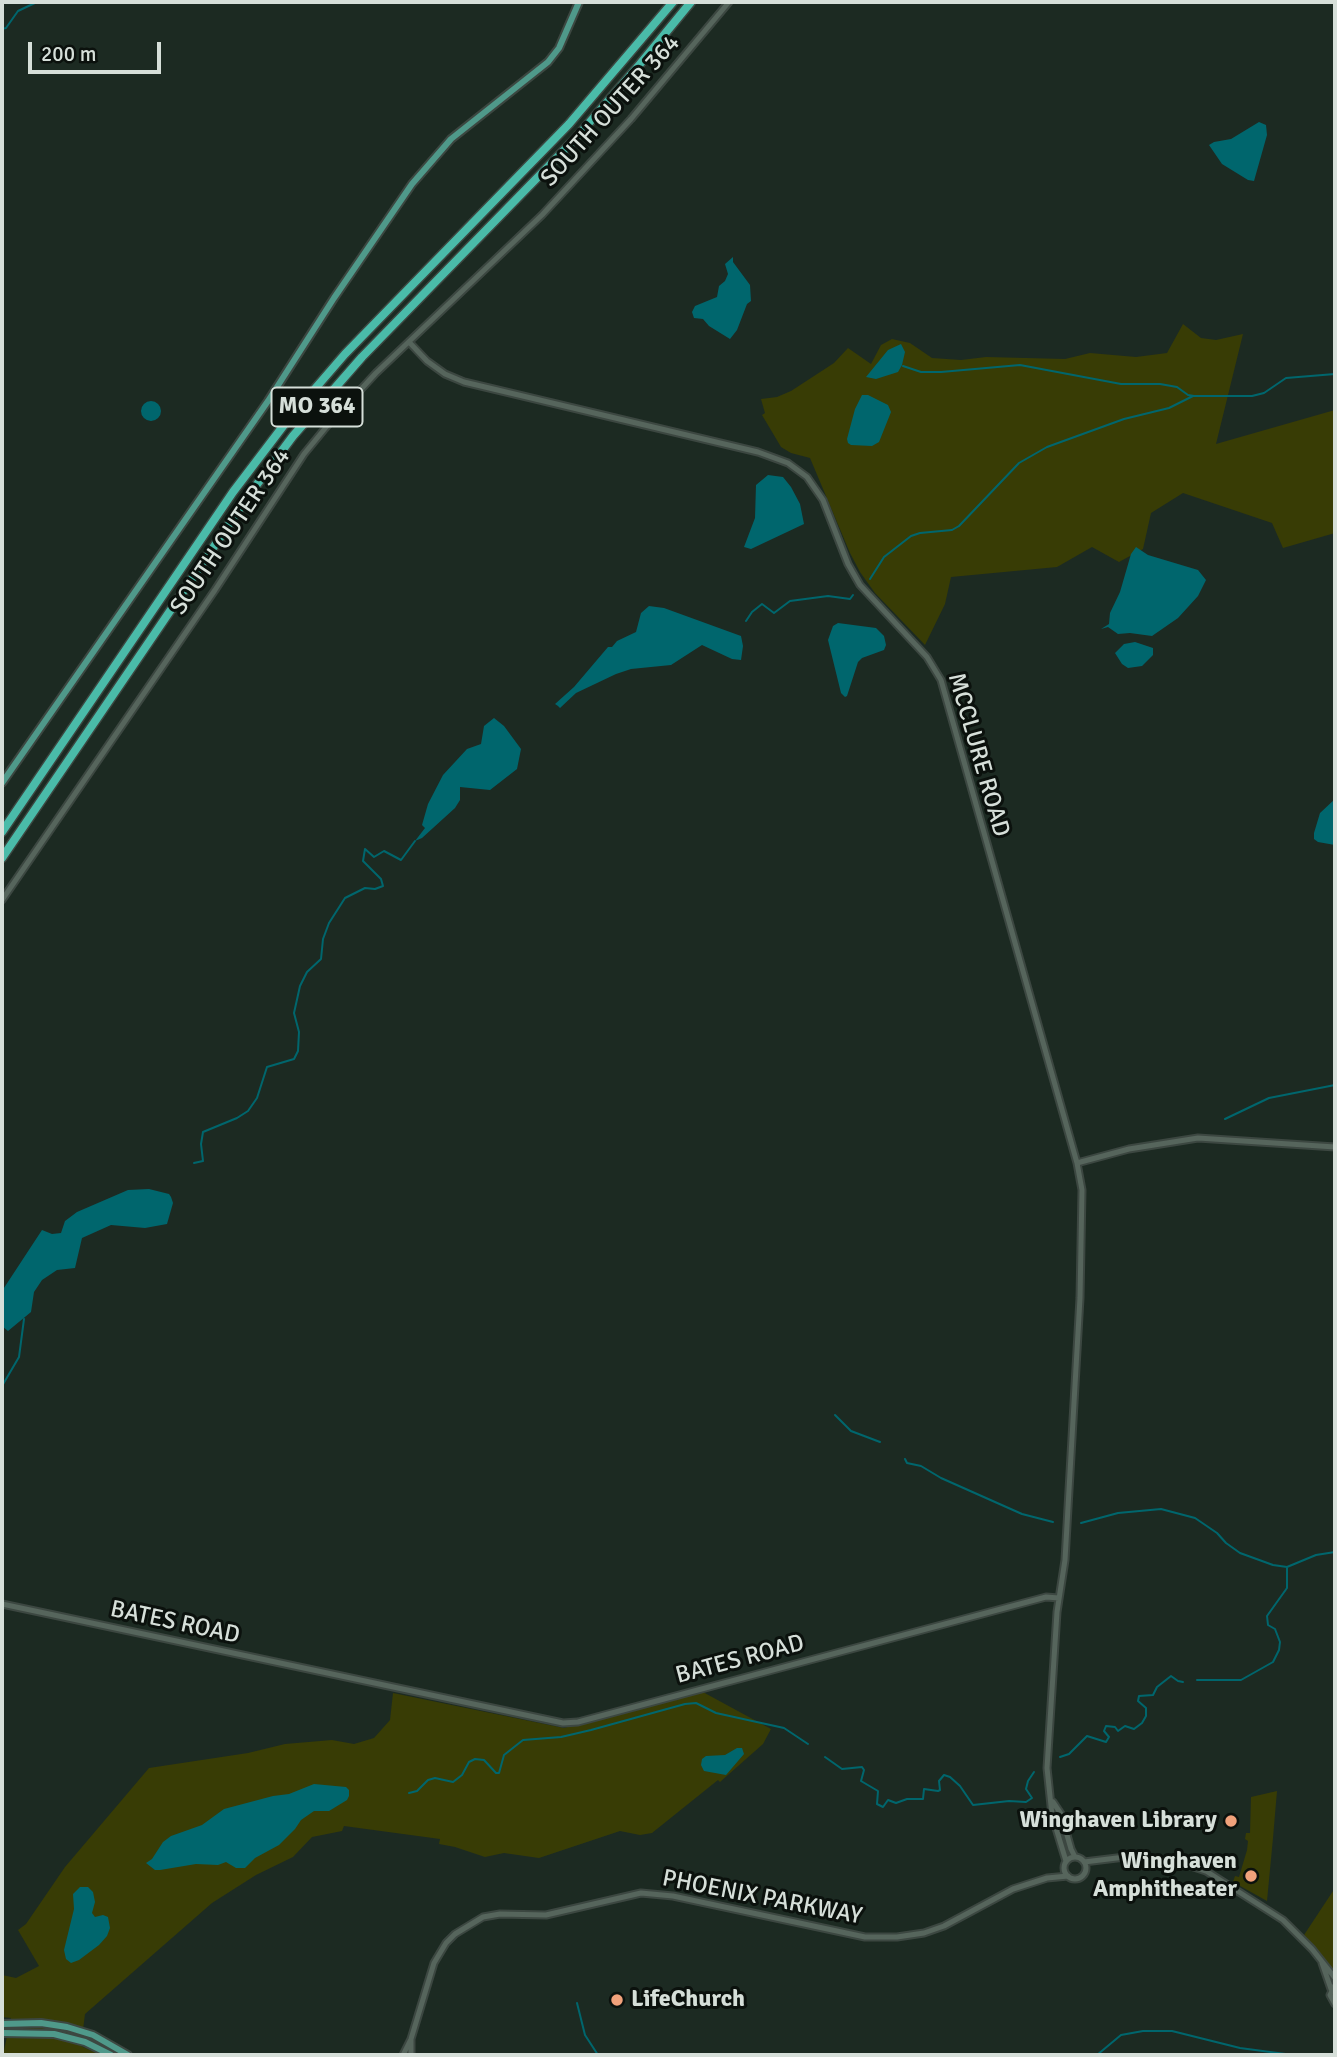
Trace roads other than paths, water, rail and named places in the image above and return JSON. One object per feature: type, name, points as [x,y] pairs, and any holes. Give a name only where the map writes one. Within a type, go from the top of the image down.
[{"type":"highway","name":"MO 364","points":[[2,832],[233,492],[287,421],[345,354],[569,124],[673,2]]},
{"type":"highway","name":"MO 364","points":[[2,858],[241,506],[302,425],[362,357],[576,138],[691,2]]},
{"type":"main road","points":[[2,783],[268,401],[412,184],[451,139],[548,62],[559,48],[579,2]]},
{"type":"main road","points":[[2,2024],[33,2022],[67,2027],[103,2040],[128,2055]]},
{"type":"main road","points":[[2,2033],[54,2034],[85,2042],[111,2055]]},
{"type":"street","name":"SOUTH OUTER 364","points":[[2,900],[215,590],[304,454],[376,373],[542,215],[631,119],[729,2]]},
{"type":"street","name":"MCCLURE ROAD","points":[[409,342],[427,362],[464,382],[758,452],[788,463],[807,477],[823,500],[848,564],[860,585],[927,657],[941,680],[1077,1163]]},
{"type":"street","points":[[1068,1876],[1052,1815],[1053,1802],[1047,1768],[1059,1598],[1064,1569],[1080,1298],[1082,1190],[1077,1163],[1129,1149],[1198,1138],[1335,1147]]},
{"type":"street","name":"BATES ROAD","points":[[2,1604],[564,1723],[578,1722],[1046,1597],[1059,1598]]},
{"type":"street","points":[[1053,1802],[1061,1814],[1071,1849],[1076,1857],[1084,1862],[1086,1870]]},
{"type":"street","name":"PHOENIX PARKWAY","points":[[1047,1878],[1076,1857]]},
{"type":"street","name":"PHOENIX PARKWAY","points":[[1084,1862],[1125,1857],[1172,1860],[1206,1871],[1283,1920],[1312,1949],[1335,1978]]},
{"type":"street","name":"PHOENIX PARKWAY","points":[[411,2055],[411,2040],[434,1963],[455,1934],[483,1917],[500,1914],[546,1915],[640,1894],[673,1896],[866,1937],[897,1937],[924,1933],[944,1926],[997,1896],[1047,1878],[1079,1878],[1101,1861]]},
{"type":"street","name":"PHOENIX PARKWAY","points":[[1322,1963],[1333,1987],[1331,1998],[1335,2004]]},
{"type":"street","name":"PHOENIX PARKWAY","points":[[403,2055],[411,2040]]},
{"type":"water","points":[[1259,122],[1266,125],[1267,135],[1254,181],[1222,164],[1209,145],[1231,139]]},
{"type":"water","points":[[733,257],[733,262],[750,285],[751,301],[730,339],[703,319],[694,318],[692,312],[695,306],[717,297],[719,286],[728,274],[725,264]]},
{"type":"water","points":[[901,344],[905,352],[898,372],[876,379],[866,377],[888,350]]},
{"type":"water","points":[[862,395],[868,395],[888,405],[891,412],[879,442],[872,446],[851,445],[847,439],[855,409]]},
{"type":"water","points":[[151,401],[158,404],[161,411],[158,418],[151,421],[144,418],[141,411],[144,404]]},
{"type":"water","points":[[768,475],[783,477],[791,487],[800,504],[804,524],[751,549],[744,547],[755,518],[756,485]]},
{"type":"water","points":[[1136,547],[1148,555],[1198,570],[1206,580],[1198,596],[1178,618],[1152,636],[1118,634],[1108,627],[1101,629],[1109,624],[1110,613]]},
{"type":"water","points":[[649,606],[664,608],[741,636],[741,660],[732,659],[702,645],[671,665],[631,669],[616,674],[576,693],[560,708],[555,704],[574,687],[608,647],[636,632],[641,613]]},
{"type":"water","points":[[838,623],[876,628],[884,636],[886,645],[884,650],[858,662],[845,697],[841,693],[828,640],[833,626]]},
{"type":"water","points":[[1135,642],[1153,648],[1153,655],[1142,666],[1128,668],[1115,653],[1124,644]]},
{"type":"water","points":[[494,718],[504,726],[521,749],[517,769],[490,790],[460,787],[460,800],[455,808],[422,838],[415,841],[425,828],[422,825],[428,804],[443,775],[467,749],[481,744],[484,726]]},
{"type":"water","points":[[1335,799],[1335,845],[1318,842],[1314,839],[1314,833],[1320,813]]},
{"type":"water","points":[[149,1189],[169,1194],[171,1197],[173,1203],[167,1224],[145,1228],[111,1225],[82,1238],[75,1268],[57,1270],[42,1280],[34,1292],[31,1312],[8,1331],[2,1326],[2,1291],[42,1230],[52,1234],[61,1233],[65,1221],[77,1212],[128,1190]]},
{"type":"water","points":[[742,1748],[744,1754],[726,1775],[704,1771],[701,1765],[706,1756],[725,1755]]},
{"type":"water","points":[[314,1784],[346,1787],[349,1796],[329,1811],[314,1811],[301,1820],[279,1845],[255,1858],[245,1868],[236,1868],[226,1862],[155,1870],[146,1863],[171,1836],[202,1825],[224,1809],[289,1794]]},
{"type":"water","points":[[80,1887],[88,1887],[93,1892],[95,1902],[92,1913],[95,1917],[108,1917],[110,1928],[99,1945],[71,1963],[66,1959],[64,1950],[74,1909],[73,1894]]},
{"type":"waterway","points":[[2,29],[6,28],[18,11],[37,2]]},
{"type":"waterway","points":[[903,366],[921,372],[941,372],[1020,365],[1121,384],[1177,387],[1194,396],[1252,396],[1264,393],[1286,378],[1335,374]]},
{"type":"waterway","points":[[870,579],[884,557],[911,536],[952,530],[959,526],[1019,463],[1047,447],[1124,419],[1169,408],[1193,396]]},
{"type":"waterway","points":[[746,621],[762,604],[774,613],[790,601],[828,596],[850,599],[853,595]]},
{"type":"waterway","points":[[194,1163],[203,1161],[203,1132],[248,1111],[257,1098],[267,1067],[294,1059],[298,1051],[299,1032],[294,1013],[300,986],[307,972],[321,959],[323,939],[329,923],[345,898],[365,888],[383,886],[381,879],[363,861],[365,849],[374,857],[384,851],[401,860],[415,841]]},
{"type":"waterway","points":[[1225,1119],[1269,1098],[1335,1085]]},
{"type":"waterway","points":[[2,1386],[19,1357],[24,1319]]},
{"type":"waterway","points":[[835,1415],[851,1431],[880,1442]]},
{"type":"waterway","points":[[905,1459],[907,1463],[921,1466],[941,1478],[1022,1514],[1053,1522]]},
{"type":"waterway","points":[[1081,1523],[1118,1513],[1161,1509],[1195,1518],[1240,1553],[1273,1565],[1287,1567],[1316,1555],[1335,1552]]},
{"type":"waterway","points":[[1197,1680],[1241,1680],[1273,1662],[1280,1642],[1275,1629],[1268,1625],[1267,1616],[1287,1588],[1287,1568]]},
{"type":"waterway","points":[[1060,1757],[1069,1754],[1087,1736],[1106,1742],[1109,1737],[1104,1731],[1106,1726],[1115,1727],[1118,1731],[1125,1726],[1134,1729],[1146,1716],[1146,1708],[1138,1701],[1139,1696],[1153,1695],[1157,1687],[1171,1676],[1183,1682]]},
{"type":"waterway","points":[[409,1793],[417,1791],[428,1780],[435,1778],[453,1782],[462,1775],[469,1762],[475,1759],[484,1760],[499,1773],[504,1755],[523,1740],[561,1737],[685,1704],[696,1703],[716,1713],[784,1728],[808,1744]]},
{"type":"waterway","points":[[825,1757],[842,1769],[862,1767],[864,1770],[861,1781],[878,1791],[877,1804],[883,1807],[888,1800],[896,1803],[907,1799],[923,1799],[924,1789],[940,1790],[939,1781],[944,1775],[960,1786],[973,1805],[1026,1802],[1032,1798],[1026,1789],[1034,1772]]},
{"type":"waterway","points":[[577,2003],[585,2035],[598,2055]]},
{"type":"waterway","points":[[1097,2055],[1121,2035],[1143,2031],[1172,2031],[1240,2048],[1293,2055]]},
{"type":"waterway","points":[[1019,2055],[1043,2055]]},
{"type":"place","name":"Winghaven Library","points":[[1231,1821]]},
{"type":"place","name":"Winghaven Amphitheater","points":[[1251,1876]]},
{"type":"place","name":"LifeChurch","points":[[617,2000]]}]
